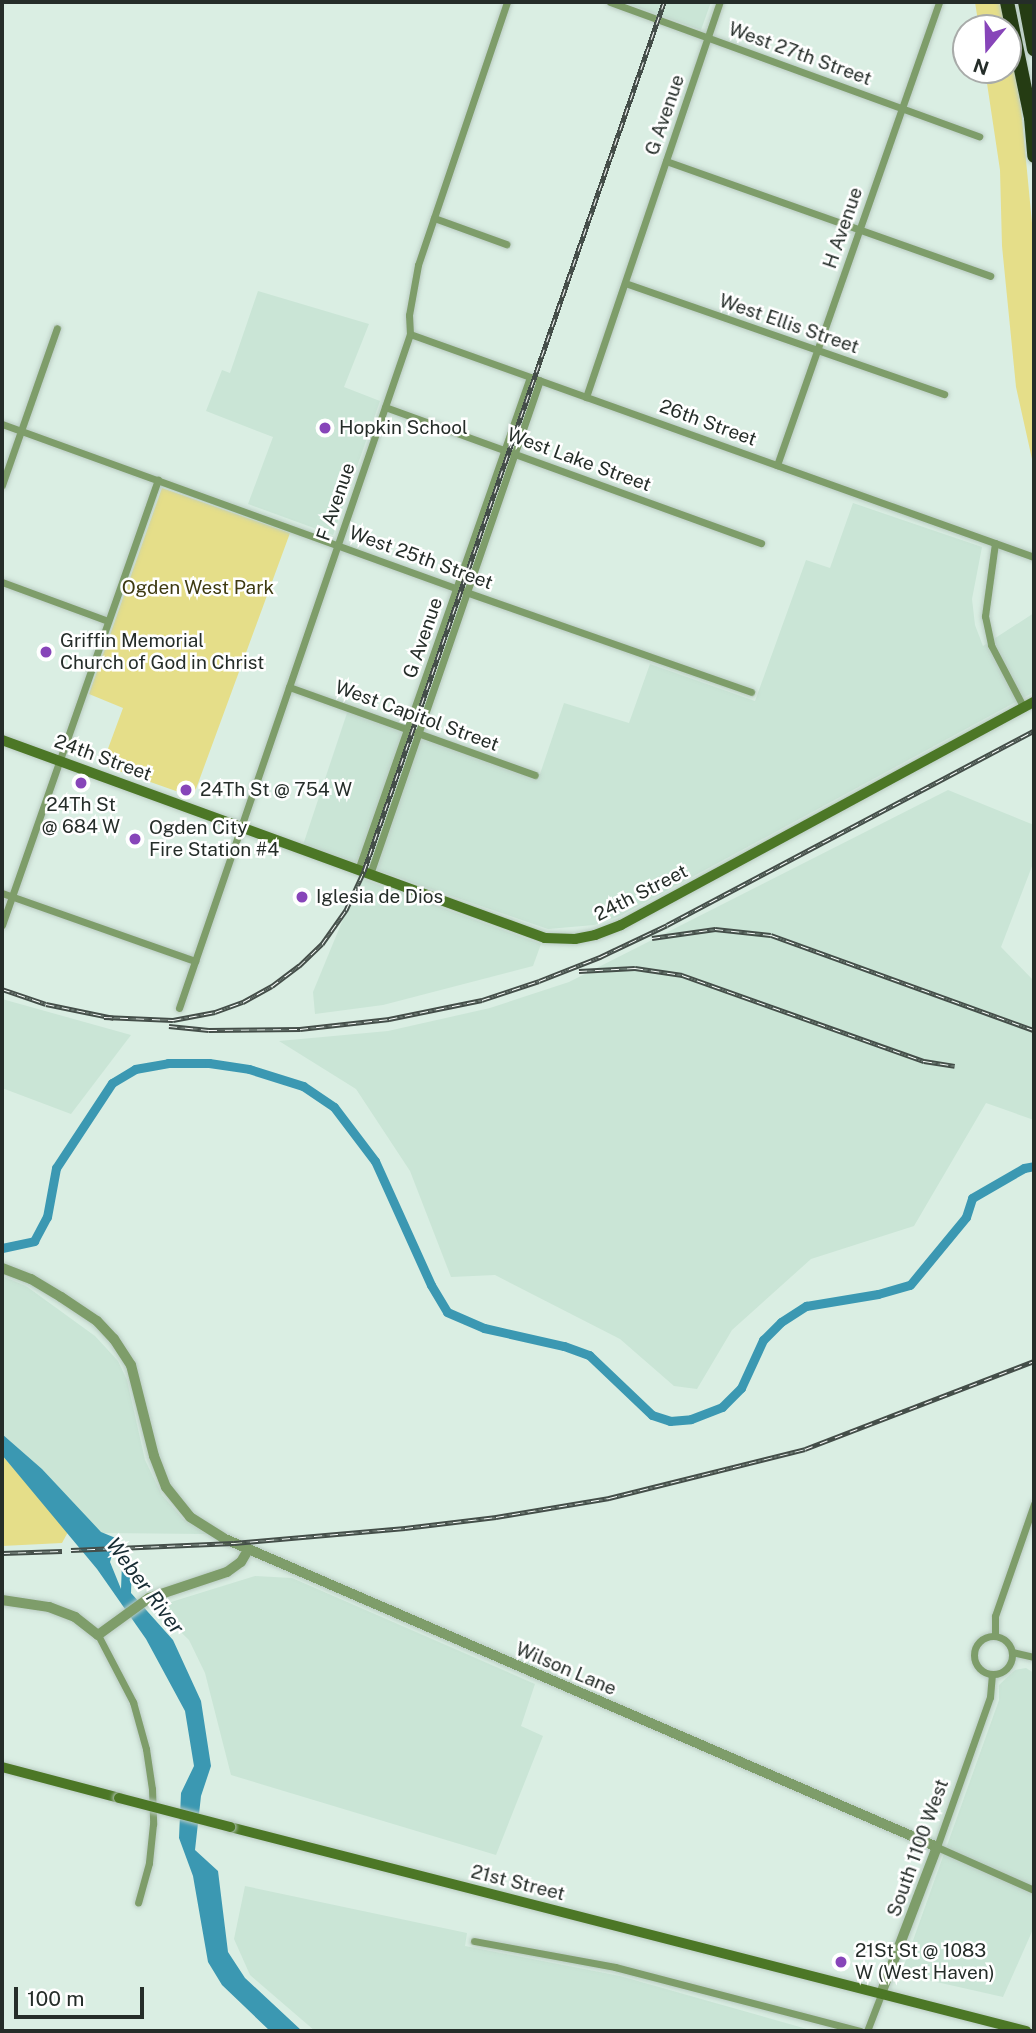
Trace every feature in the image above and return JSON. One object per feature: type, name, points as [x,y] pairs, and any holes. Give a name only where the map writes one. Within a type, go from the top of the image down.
[{"type":"highway","points":[[1007,2],[1031,118],[1034,156]]},
{"type":"highway","points":[[1024,2],[1034,49]]},
{"type":"main road","name":"24th Street","points":[[2,740],[545,938],[575,939],[595,935],[646,912],[1029,705]]},
{"type":"main road","name":"21st Street","points":[[2,1767],[1026,2031]]},
{"type":"street","name":"F Avenue","points":[[179,1009],[411,334],[409,315],[418,265],[507,2]]},
{"type":"street","name":"West 27th Street","points":[[610,2],[979,136]]},
{"type":"street","name":"G Avenue","points":[[586,397],[720,2]]},
{"type":"street","name":"H Avenue","points":[[777,465],[939,2]]},
{"type":"street","points":[[666,161],[990,276]]},
{"type":"street","points":[[433,218],[506,244]]},
{"type":"street","name":"West Ellis Street","points":[[625,283],[944,394]]},
{"type":"street","points":[[2,485],[57,328]]},
{"type":"street","name":"26th Street","points":[[411,334],[1034,557]]},
{"type":"street","name":"G Avenue","points":[[364,872],[408,729],[530,377]]},
{"type":"street","name":"G Avenue","points":[[364,872],[418,732],[540,380]]},
{"type":"street","name":"West Lake Street","points":[[385,407],[761,543]]},
{"type":"street","name":"West 25th Street","points":[[2,424],[338,544],[466,593],[751,692]]},
{"type":"street","points":[[2,925],[158,479]]},
{"type":"street","points":[[995,543],[985,616],[991,645],[1029,705]]},
{"type":"street","points":[[2,582],[108,621]]},
{"type":"street","name":"West Capitol Street","points":[[289,687],[535,775]]},
{"type":"street","points":[[2,893],[195,961]]},
{"type":"street","name":"Wilson Lane","points":[[2,1268],[32,1279],[61,1297],[97,1321],[114,1339],[131,1365],[154,1456],[166,1488],[190,1517],[248,1550],[1034,1890]]},
{"type":"street","points":[[995,1636],[995,1616],[1034,1504]]},
{"type":"street","points":[[97,1635],[149,1598],[227,1572],[241,1562],[248,1550]]},
{"type":"street","points":[[2,1600],[49,1607],[75,1617],[97,1635],[133,1702],[146,1749],[152,1789],[153,1824],[149,1863],[138,1903]]},
{"type":"street","points":[[995,1636],[1005,1640],[1012,1652],[1009,1666],[992,1674],[978,1666],[974,1653],[980,1642],[995,1636]]},
{"type":"street","points":[[1012,1652],[1034,1657]]},
{"type":"street","name":"South 1100 West","points":[[867,2031],[937,1847],[990,1697],[992,1674]]},
{"type":"street","points":[[474,1941],[615,1966],[860,2031]]},
{"type":"shaded area","points":[[623,2],[711,2],[701,30]]},
{"type":"shaded area","points":[[258,291],[369,324],[344,387],[380,401],[333,535],[248,504],[273,437],[206,411],[222,370],[230,373]]},
{"type":"shaded area","points":[[853,503],[982,547],[972,599],[975,625],[983,646],[1034,613],[1034,692],[620,916],[594,925],[548,929],[303,845],[348,710],[540,774],[564,703],[629,723],[650,664],[755,701],[806,560],[830,568]]},
{"type":"shaded area","points":[[948,790],[1034,825],[1034,861],[1001,947],[1034,981],[1034,1120],[986,1103],[914,1226],[811,1259],[732,1330],[697,1389],[674,1386],[620,1339],[495,1275],[451,1277],[410,1171],[356,1089],[279,1041],[388,1031],[490,1008],[569,982]]},
{"type":"shaded area","points":[[360,878],[541,944],[533,966],[383,1005],[315,1014],[313,992]]},
{"type":"shaded area","points":[[2,999],[131,1035],[71,1114],[2,1088]]},
{"type":"shaded area","points":[[2,1276],[26,1286],[95,1336],[118,1361],[127,1380],[145,1460],[162,1495],[183,1519],[207,1534],[101,1533],[42,1469],[2,1434]]},
{"type":"shaded area","points":[[255,1576],[292,1578],[535,1684],[521,1726],[543,1736],[496,1855],[231,1775],[205,1673],[189,1640],[155,1607]]},
{"type":"shaded area","points":[[1026,1668],[1034,1673],[1034,1927],[1003,1997],[901,1974],[999,1700],[999,1685],[1015,1670]]},
{"type":"shaded area","points":[[245,1886],[467,1933],[465,1946],[620,1976],[814,2031],[315,2031],[250,1975],[234,1939]]},
{"type":"green space","points":[[975,2],[1000,2],[1003,14],[977,14]]},
{"type":"green space","points":[[987,84],[1017,84],[1034,244],[1034,468],[1016,387],[1002,246],[1000,170]]},
{"type":"green space","name":"Ogden West Park","points":[[162,488],[290,533],[193,797],[102,765],[123,708],[89,694]]},
{"type":"green space","points":[[2,1455],[68,1532],[62,1543],[2,1546]]},
{"type":"water","points":[[2,1434],[42,1469],[101,1532],[118,1539],[132,1565],[131,1593],[173,1640],[201,1701],[211,1766],[201,1796],[195,1850],[218,1871],[228,1952],[245,1978],[302,2031],[270,2031],[222,1985],[208,1962],[193,1876],[179,1838],[181,1793],[194,1766],[185,1711],[146,1639],[97,1569],[2,1455]],"holes":[[[114,1548],[122,1563],[121,1589],[110,1562]]]},
{"type":"waterway","points":[[2,1248],[34,1241],[47,1217],[56,1168],[112,1083],[135,1069],[168,1063],[209,1063],[249,1069],[303,1086],[334,1107],[375,1161],[431,1285],[447,1312],[484,1328],[564,1346],[589,1355],[652,1415],[670,1421],[691,1419],[722,1407],[741,1388],[763,1340],[781,1322],[806,1306],[878,1294],[910,1285],[966,1217],[972,1198],[1024,1168],[1034,1166]]},
{"type":"railway","points":[[104,1017],[173,1020],[215,1012],[243,1002],[272,986],[299,966],[322,944],[346,910],[364,871],[664,2]]},
{"type":"railway","points":[[169,1026],[209,1030],[300,1029],[389,1019],[482,1000],[539,981],[600,957],[667,925],[1034,731]]},
{"type":"railway","points":[[652,938],[715,929],[771,935],[1034,1030]]},
{"type":"railway","points":[[579,971],[635,968],[682,975],[924,1061],[955,1066]]},
{"type":"railway","points":[[2,989],[46,1004],[114,1018]]},
{"type":"railway","points":[[71,1550],[234,1543],[405,1528],[496,1517],[609,1498],[805,1449],[1034,1361]]},
{"type":"railway","points":[[2,1553],[62,1551]]},
{"type":"place","name":"Hopkin School","points":[[325,428]]},
{"type":"place","name":"Griffin Memorial Church of God in Christ","points":[[46,652]]},
{"type":"place","name":"24Th St @ 684 W","points":[[81,783]]},
{"type":"place","name":"24Th St @ 754 W","points":[[186,790]]},
{"type":"place","name":"Ogden City Fire Station #4","points":[[135,839]]},
{"type":"place","name":"Iglesia de Dios","points":[[302,897]]},
{"type":"place","name":"21St St @ 1083 W (West Haven)","points":[[841,1962]]},
{"type":"water label","name":"Weber River","points":[[145,1586]]}]
